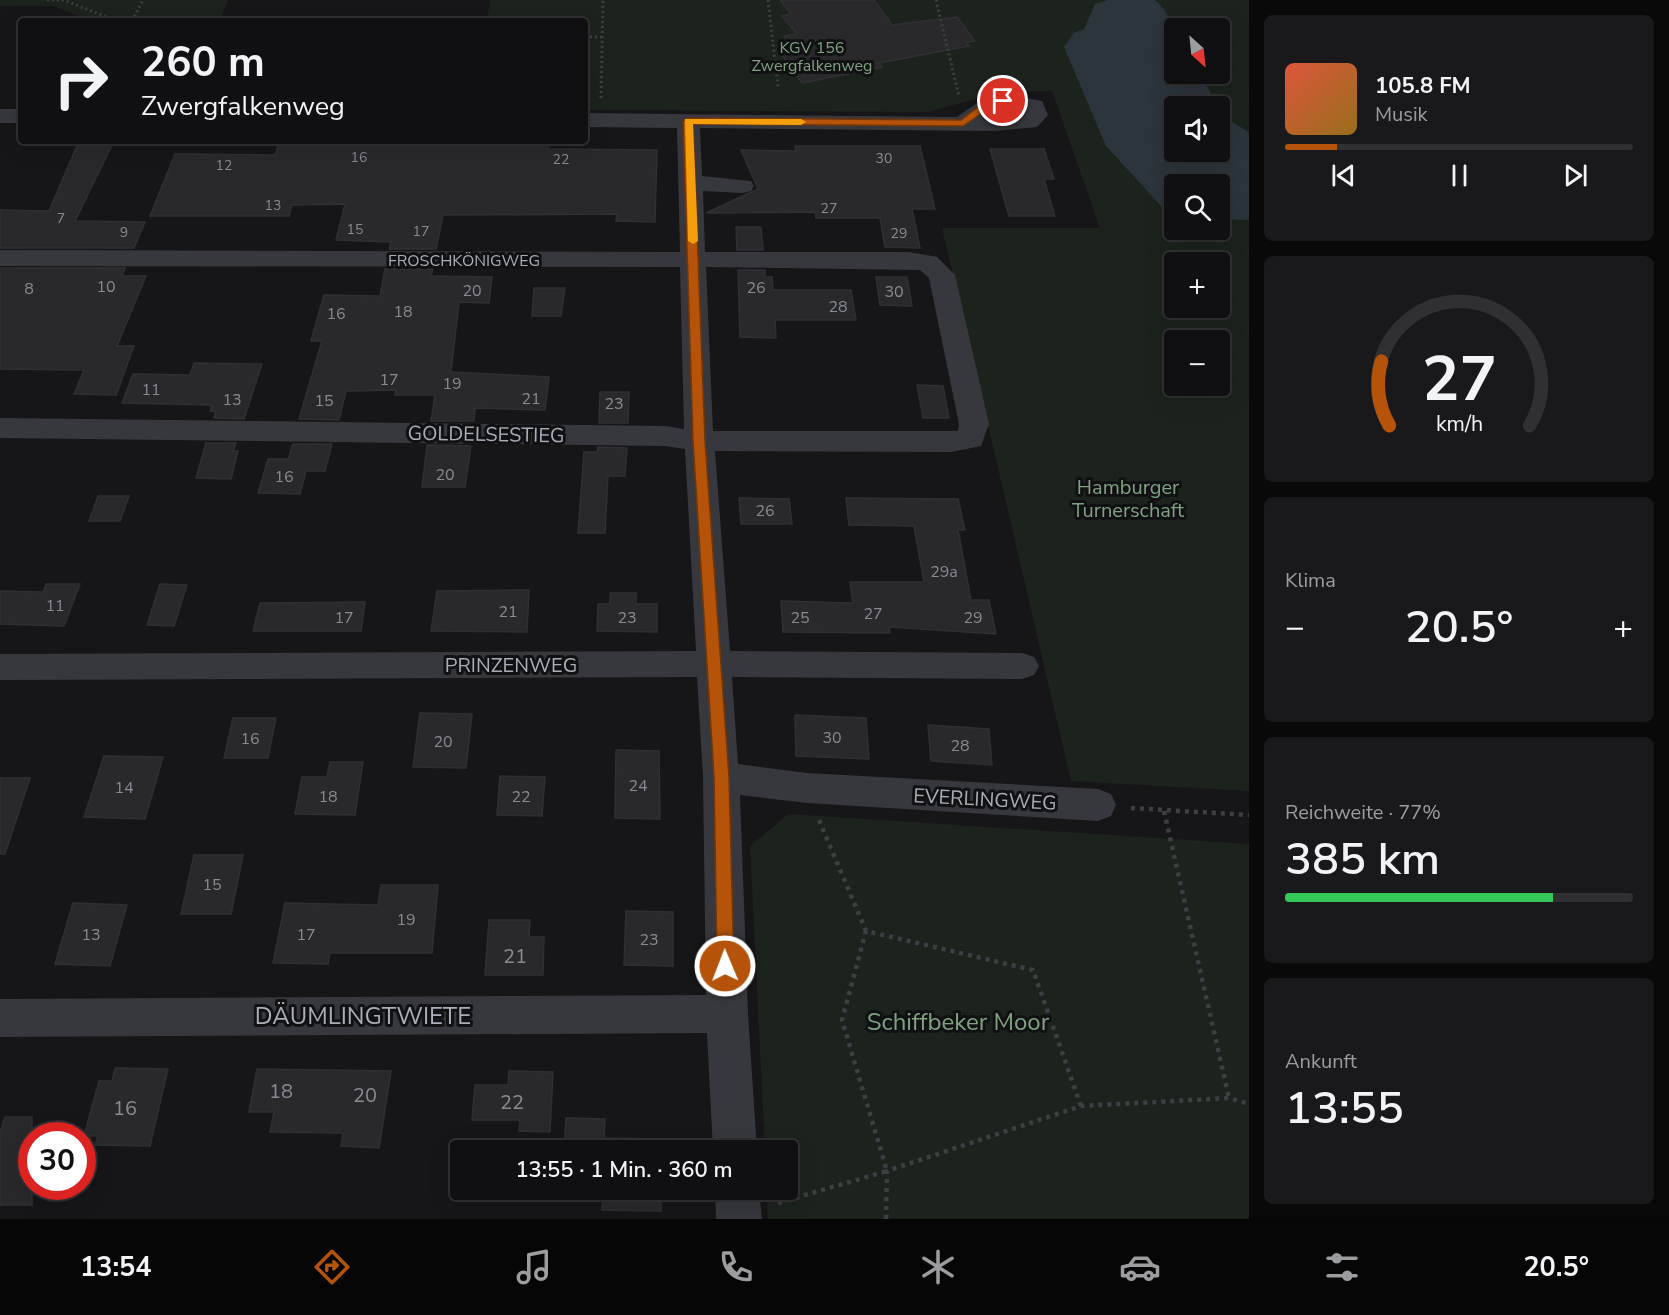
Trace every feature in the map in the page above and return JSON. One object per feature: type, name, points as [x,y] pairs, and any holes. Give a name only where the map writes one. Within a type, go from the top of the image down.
[{"type":"street","points":[[0,116],[18,116]]},
{"type":"street","points":[[593,120],[963,123]]},
{"type":"street","points":[[688,121],[699,441],[721,777],[727,1014],[734,1140]]},
{"type":"street","points":[[691,183],[742,186]]},
{"type":"street","name":"FROSCHKÖNIGWEG","points":[[0,258],[909,260],[928,263],[942,275],[974,424],[971,439]]},
{"type":"street","name":"GOLDELSESTIEG","points":[[0,428],[665,436],[699,441],[951,442],[971,439]]},
{"type":"street","name":"PRINZENWEG","points":[[0,667],[713,664],[1022,666]]},
{"type":"street","name":"EVERLINGWEG","points":[[721,777],[807,788],[1098,805]]},
{"type":"street","name":"DÄUMLINGTWIETE","points":[[0,1018],[727,1014]]},
{"type":"path","points":[[46,0],[63,0],[110,18]]},
{"type":"path","points":[[134,18],[143,0]]},
{"type":"path","points":[[593,120],[603,0]]},
{"type":"path","points":[[768,0],[778,86]]},
{"type":"path","points":[[936,0],[963,123]]},
{"type":"path","points":[[588,37],[601,37]]},
{"type":"path","points":[[807,788],[829,850],[866,931],[842,1020],[887,1171],[886,1219]]},
{"type":"path","points":[[1098,805],[1249,815]]},
{"type":"path","points":[[1164,811],[1228,1098]]},
{"type":"path","points":[[866,931],[1033,970],[1081,1106]]},
{"type":"path","points":[[738,1208],[887,1171],[1081,1106],[1228,1098],[1249,1104]]},
{"type":"green space","points":[[0,0],[228,0],[220,18],[85,18],[53,6],[0,6]]},
{"type":"green space","name":"Hamburger Turnerschaft","points":[[490,0],[1249,0],[1249,791],[1071,781],[942,228],[1100,228],[1052,91],[1004,91],[928,112],[588,110],[588,18],[487,18]]},
{"type":"green space","name":"Schiffbeker Moor","points":[[788,814],[1249,844],[1249,1219],[768,1219],[767,1200],[798,1200],[798,1140],[765,1140],[750,846]]},
{"type":"shaded area","points":[[1108,0],[1155,0],[1168,15],[1169,18],[1164,18],[1164,84],[1206,84],[1212,96],[1164,96],[1164,162],[1230,162],[1230,121],[1249,132],[1249,220],[1230,219],[1230,174],[1164,174],[1164,208],[1106,146],[1064,47],[1074,33],[1084,29],[1095,4]]},
{"type":"building","points":[[780,0],[874,0],[892,25],[957,17],[975,41],[966,42],[969,46],[879,63],[882,67],[802,83],[782,55],[797,53],[784,36],[797,34],[782,16],[791,14]]},
{"type":"building","points":[[78,144],[113,144],[75,221],[145,222],[134,248],[0,248],[0,210],[49,211]]},
{"type":"building","points":[[279,144],[548,144],[548,149],[657,150],[655,222],[616,221],[617,214],[443,215],[436,249],[389,249],[391,242],[336,240],[345,204],[292,205],[289,216],[150,216],[175,154],[275,155]]},
{"type":"building","points":[[795,146],[920,146],[935,209],[912,209],[920,248],[885,247],[880,218],[816,218],[815,212],[706,213],[758,189],[741,150],[796,151]]},
{"type":"building","points":[[990,149],[1044,149],[1054,179],[1044,179],[1055,216],[1009,216]]},
{"type":"building","points":[[736,227],[761,227],[763,250],[737,250]]},
{"type":"building","points":[[0,268],[125,268],[122,276],[146,276],[117,346],[134,346],[116,395],[74,394],[84,370],[0,369]]},
{"type":"building","points":[[385,269],[433,269],[431,276],[492,277],[489,303],[459,302],[451,372],[549,377],[545,410],[475,408],[474,421],[431,421],[435,395],[395,395],[396,390],[346,391],[339,420],[299,419],[322,341],[311,341],[324,295],[380,296]]},
{"type":"building","points":[[738,270],[765,270],[765,277],[772,277],[773,290],[851,290],[856,320],[775,320],[776,338],[740,337]]},
{"type":"building","points":[[876,277],[907,277],[912,306],[880,305]]},
{"type":"building","points":[[534,288],[565,288],[561,316],[532,316]]},
{"type":"building","points":[[194,363],[262,364],[244,419],[214,418],[216,412],[210,411],[212,405],[122,403],[133,374],[190,375]]},
{"type":"building","points":[[917,385],[943,386],[949,418],[923,418]]},
{"type":"building","points":[[600,392],[629,392],[628,423],[599,423]]},
{"type":"building","points":[[206,443],[236,443],[233,451],[238,451],[231,479],[196,478]]},
{"type":"building","points":[[293,444],[332,444],[325,471],[306,471],[300,494],[258,493],[268,459],[288,459]]},
{"type":"building","points":[[427,445],[471,446],[465,487],[422,487]]},
{"type":"building","points":[[598,447],[627,448],[625,476],[608,476],[605,533],[578,533],[584,452],[597,452]]},
{"type":"building","points":[[98,496],[129,496],[120,521],[89,521]]},
{"type":"building","points":[[739,498],[789,499],[792,524],[741,524]]},
{"type":"building","points":[[846,498],[958,499],[965,530],[958,530],[971,600],[989,600],[996,634],[889,627],[890,633],[783,632],[781,601],[853,603],[850,582],[924,582],[914,526],[849,525]]},
{"type":"building","points":[[46,584],[80,584],[64,626],[0,624],[0,591],[43,592]]},
{"type":"building","points":[[160,584],[187,585],[174,626],[147,625]]},
{"type":"building","points":[[529,590],[527,632],[431,631],[437,591]]},
{"type":"building","points":[[610,593],[636,593],[636,604],[657,604],[657,632],[597,631],[598,604],[610,604]]},
{"type":"building","points":[[365,602],[361,631],[253,631],[260,603]]},
{"type":"building","points":[[420,713],[472,714],[466,768],[413,767]]},
{"type":"building","points":[[795,715],[866,718],[869,759],[796,756]]},
{"type":"building","points":[[233,718],[276,718],[268,758],[224,758]]},
{"type":"building","points":[[928,725],[989,729],[992,765],[931,761]]},
{"type":"building","points":[[616,750],[659,751],[660,819],[615,818]]},
{"type":"building","points":[[104,756],[163,757],[145,819],[84,817]]},
{"type":"building","points":[[330,762],[363,762],[355,815],[295,814],[302,777],[327,777]]},
{"type":"building","points":[[500,776],[545,777],[542,816],[497,815]]},
{"type":"building","points":[[0,778],[30,778],[5,854],[0,854]]},
{"type":"building","points":[[194,855],[243,855],[231,914],[181,914]]},
{"type":"building","points":[[381,885],[438,885],[432,953],[330,953],[328,964],[273,963],[285,903],[378,905]]},
{"type":"building","points":[[73,903],[127,905],[110,966],[55,964]]},
{"type":"building","points":[[626,911],[673,912],[673,966],[624,965]]},
{"type":"building","points":[[489,920],[530,920],[529,937],[544,937],[543,975],[485,975]]},
{"type":"building","points":[[115,1068],[168,1069],[150,1146],[96,1145],[98,1136],[96,1136],[96,1122],[88,1122],[99,1081],[112,1081]]},
{"type":"building","points":[[257,1069],[391,1071],[379,1148],[341,1146],[343,1133],[270,1132],[274,1112],[249,1112]]},
{"type":"building","points":[[509,1071],[553,1072],[550,1132],[519,1131],[520,1120],[472,1120],[475,1085],[508,1085]]},
{"type":"building","points":[[5,1117],[32,1117],[32,1122],[18,1122],[18,1200],[32,1200],[32,1205],[0,1205],[0,1133]]},
{"type":"building","points":[[566,1118],[605,1119],[604,1138],[661,1139],[661,1140],[565,1140]]},
{"type":"building","points":[[602,1200],[661,1200],[661,1211],[602,1210]]},
{"type":"slow traffic","points":[[693,241],[688,121],[801,122]]},
{"type":"route","points":[[725,966],[721,777],[699,441],[688,121],[963,123],[981,109],[1003,101]]},
{"type":"park label","name":"KGV 156 Zwergfalkenweg","points":[[812,56]]}]
